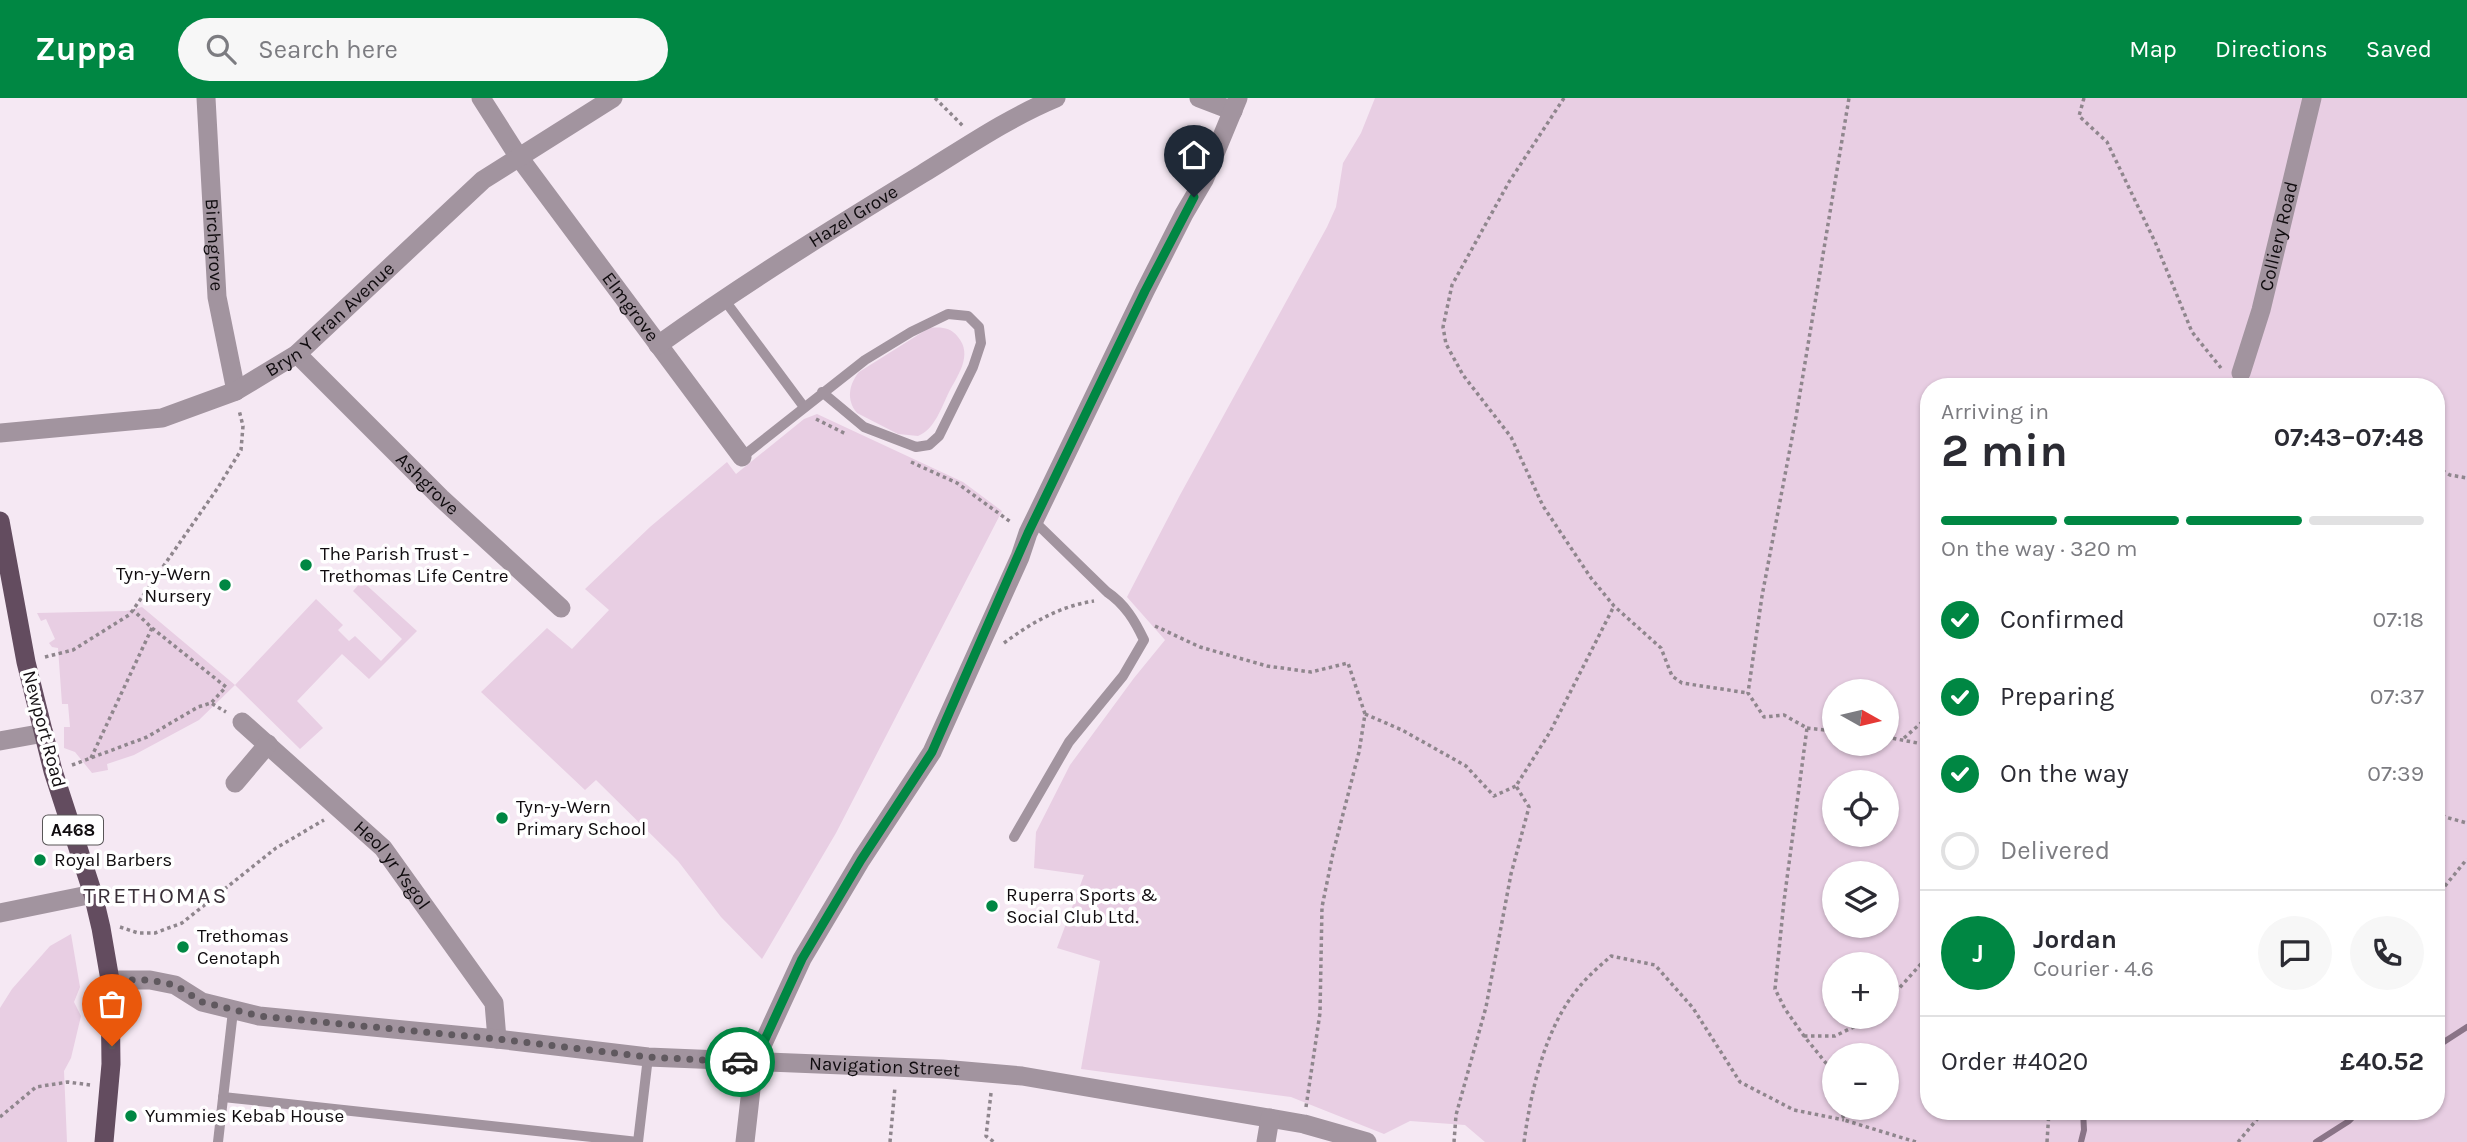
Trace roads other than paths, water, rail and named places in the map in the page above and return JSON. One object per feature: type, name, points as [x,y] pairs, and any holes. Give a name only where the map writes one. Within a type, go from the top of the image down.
[{"type":"main road","name":"Newport Road","points":[[0,521],[3,556],[53,771],[102,928],[110,980],[112,1027],[110,1088],[104,1142]]},
{"type":"street","name":"Birchgrove","points":[[206,98],[217,297],[236,391]]},
{"type":"street","name":"Elmgrove","points":[[481,98],[518,156],[742,457]]},
{"type":"street","name":"Bryn Y Fran Avenue","points":[[0,433],[162,418],[236,391],[297,355],[483,180],[613,98]]},
{"type":"street","name":"Hazel Grove","points":[[657,345],[723,298],[976,139],[1056,98]]},
{"type":"street","points":[[745,1142],[754,1063],[802,959],[861,860],[932,752],[1032,528],[1145,291],[1204,180],[1236,104],[1199,98]]},
{"type":"street","name":"Colliery Road","points":[[2233,372],[2261,310],[2312,98]]},
{"type":"street","name":"Ashgrove","points":[[297,355],[441,498],[561,608]]},
{"type":"street","name":"Heol yr Ysgol","points":[[243,722],[383,848],[494,1003],[497,1039]]},
{"type":"street","points":[[0,741],[44,733]]},
{"type":"street","points":[[235,783],[268,744]]},
{"type":"street","points":[[0,913],[93,894]]},
{"type":"street","name":"Navigation Street","points":[[110,980],[150,980],[175,985],[202,1002],[259,1016],[648,1057],[1022,1076],[1304,1124],[1367,1142]]},
{"type":"street","points":[[1266,1142],[1270,1118]]},
{"type":"lane","points":[[723,298],[801,409]]},
{"type":"lane","points":[[742,457],[822,392],[864,360],[911,332],[948,314],[968,316],[979,327],[981,343],[973,368],[939,436],[929,445],[916,447],[864,427],[822,392]]},
{"type":"lane","points":[[1014,837],[1069,742],[1123,676],[1144,640],[1136,622],[1117,598],[1032,528]]},
{"type":"lane","points":[[218,1142],[233,1011]]},
{"type":"lane","points":[[223,1097],[638,1142],[648,1057]]},
{"type":"waterway","points":[[2445,1041],[2467,1027]]},
{"type":"waterway","points":[[2081,1142],[2083,1120]]},
{"type":"waterway","points":[[2316,1142],[2350,1120]]},
{"type":"place","name":"The Parish Trust - Trethomas Life Centre","points":[[306,565]]},
{"type":"place","name":"Tyn-y-Wern Nursery","points":[[225,585]]},
{"type":"place","name":"Tyn-y-Wern Primary School","points":[[502,818]]},
{"type":"place","name":"Royal Barbers","points":[[40,860]]},
{"type":"place","name":"Ruperra Sports & Social Club Ltd.","points":[[992,906]]},
{"type":"place","name":"Trethomas Cenotaph","points":[[183,947]]},
{"type":"place","name":"Yummies Kebab House","points":[[131,1116]]},
{"type":"district","name":"TRETHOMAS","points":[[156,895]]}]
